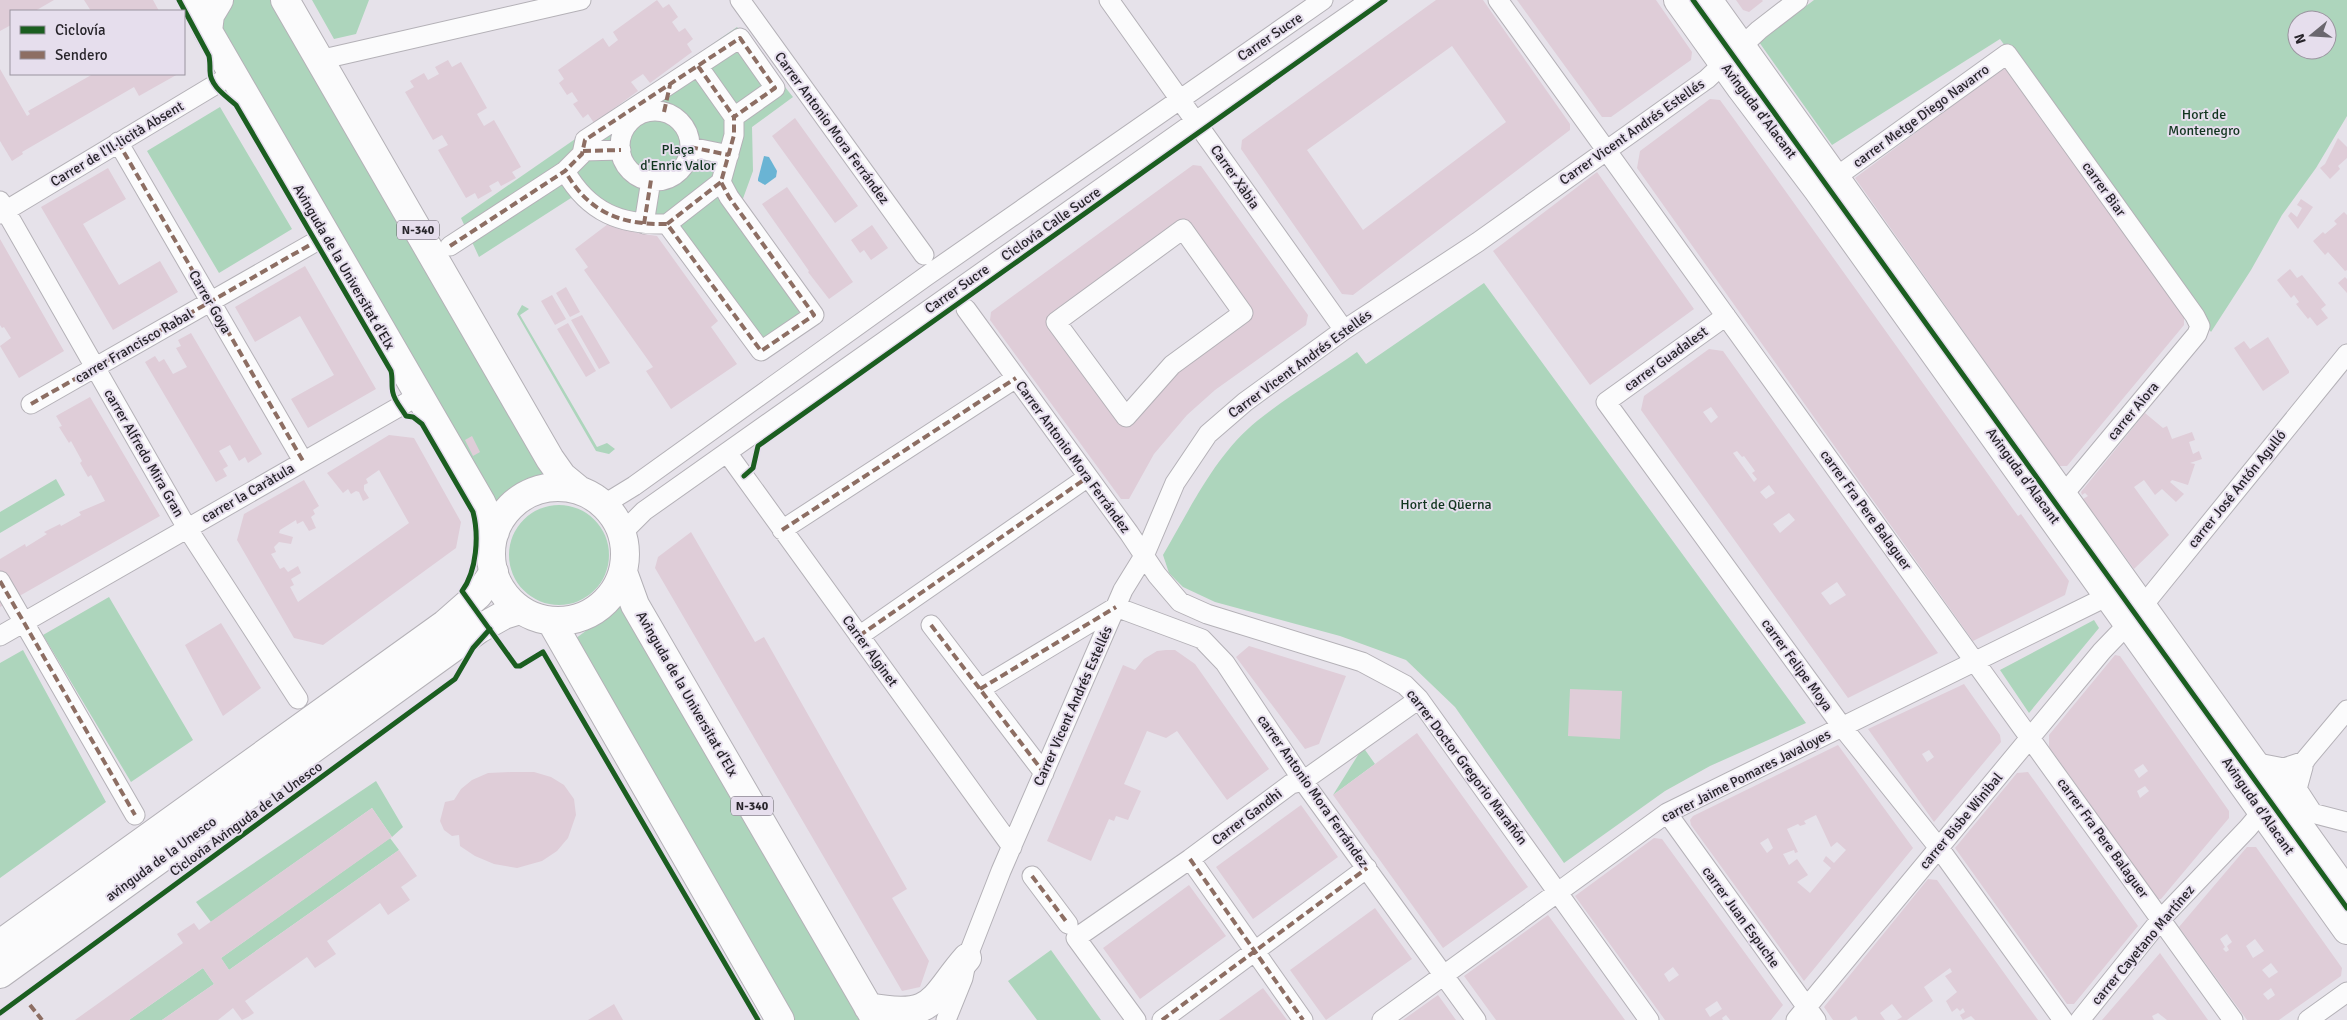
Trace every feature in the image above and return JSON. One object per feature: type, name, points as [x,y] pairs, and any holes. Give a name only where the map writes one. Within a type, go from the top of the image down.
[{"type":"main road","name":"Avinguda de la Universitat d'Elx","points":[[194,0],[208,31],[481,502],[495,532]]},
{"type":"main road","points":[[208,31],[210,15],[219,0]]},
{"type":"main road","name":"N-340","points":[[285,0],[550,459],[562,476],[578,490],[604,505],[615,518],[622,533],[626,559],[623,572],[616,589],[604,604],[589,615],[570,621],[551,621],[535,618],[520,610],[499,586],[494,572],[492,545],[495,532],[510,508],[534,492],[564,487],[578,490]]},
{"type":"main road","name":"Avinguda d'Alacant","points":[[1678,0],[1733,55],[1836,178],[2063,495],[2135,615],[2347,930]]},
{"type":"main road","name":"Avinguda d'Alacant","points":[[1708,0],[1733,55],[1818,190],[2108,596],[2135,615],[2253,762],[2265,806],[2347,893]]},
{"type":"main road","name":"avinguda de la Unesco","points":[[0,944],[445,624],[478,595],[494,572]]},
{"type":"main road","name":"Avinguda de la Universitat d'Elx","points":[[623,572],[635,605],[872,1014]]},
{"type":"main road","name":"avinguda de la Unesco","points":[[0,974],[479,629],[504,615],[520,610]]},
{"type":"main road","points":[[551,621],[780,1020]]},
{"type":"main road","points":[[872,1014],[909,1016],[922,1013],[944,993],[953,974],[967,958]]},
{"type":"street","points":[[319,60],[581,0]]},
{"type":"street","name":"Carrer Antonio Mora Ferrández","points":[[740,0],[924,256]]},
{"type":"street","name":"Carrer Xàbia","points":[[1109,0],[1344,330]]},
{"type":"street","name":"Carrer Sucre","points":[[604,505],[634,486],[917,282],[1323,0]]},
{"type":"street","name":"Carrer Sucre","points":[[622,533],[644,511],[728,454],[1196,121],[1370,0]]},
{"type":"street","name":"carrer Fra Pere Balaguer","points":[[1498,0],[2233,1020]]},
{"type":"street","name":"Carrer Vicent Andrés Estellés","points":[[946,1020],[963,978],[967,958],[1012,847],[1123,590],[1144,556],[1175,482],[1208,434],[1245,402],[1344,330],[1478,242],[1707,79],[1759,30],[1798,0]]},
{"type":"street","points":[[450,246],[565,171],[583,151],[585,140],[740,38],[775,88],[734,117]]},
{"type":"street","name":"carrer Metge Diego Navarro","points":[[1836,178],[2007,54]]},
{"type":"street","name":"carrer Biar","points":[[2007,54],[2195,316],[2200,326]]},
{"type":"street","points":[[565,171],[574,187],[597,208],[629,223],[667,224],[721,182],[734,135],[734,117],[698,66]]},
{"type":"street","name":"Carrer de l'Il·licità Absent","points":[[2,208],[233,74]]},
{"type":"street","points":[[664,112],[670,85]]},
{"type":"street","points":[[648,112],[664,112],[680,121],[686,131],[690,147],[685,164],[678,173],[668,178],[651,180],[635,174],[631,170],[622,156],[621,150],[623,133],[633,119],[648,112]]},
{"type":"street","name":"Carrer Goya","points":[[118,142],[304,461]]},
{"type":"street","points":[[690,147],[730,155]]},
{"type":"street","points":[[583,151],[621,150]]},
{"type":"street","points":[[644,224],[651,180]]},
{"type":"street","points":[[667,224],[762,351],[814,315],[721,182]]},
{"type":"street","name":"carrer Alfredo Mira Gran","points":[[2,208],[187,528],[298,699]]},
{"type":"street","points":[[1183,230],[1243,313],[1172,365],[1126,417],[1056,322],[1183,230]]},
{"type":"street","name":"carrer Francisco Rabal","points":[[31,404],[315,242]]},
{"type":"street","name":"Carrer Antonio Mora Ferrández","points":[[966,309],[1144,556]]},
{"type":"street","name":"carrer Guadalest","points":[[1606,402],[1726,316]]},
{"type":"street","name":"carrer Aiora","points":[[2063,495],[2197,334],[2200,326]]},
{"type":"street","name":"carrer José Antón Agulló","points":[[2135,615],[2347,354]]},
{"type":"street","points":[[782,530],[1016,378]]},
{"type":"street","name":"carrer la Caràtula","points":[[0,636],[418,396]]},
{"type":"street","name":"carrer Felipe Moya","points":[[1606,402],[1843,728],[1939,848],[2063,1020]]},
{"type":"street","name":"Carrer Alginet","points":[[728,454],[1012,847]]},
{"type":"street","points":[[858,636],[1088,477]]},
{"type":"street","name":"carrer Doctor Gregorio Marañón","points":[[1144,556],[1180,602],[1207,614],[1362,662],[1405,685],[1419,699],[1650,1020]]},
{"type":"street","points":[[0,581],[135,815]]},
{"type":"street","name":"carrer Jaime Pomares Javaloyes","points":[[1382,1020],[1667,814],[2108,596]]},
{"type":"street","points":[[980,689],[1116,607]]},
{"type":"street","name":"carrer Antonio Mora Ferrández","points":[[1116,607],[1202,639],[1225,663],[1303,781],[1476,1020]]},
{"type":"street","name":"carrer Bisbe Winibal","points":[[1806,1016],[1939,848],[2135,615]]},
{"type":"street","points":[[931,625],[1044,773]]},
{"type":"street","name":"Carrer Gandhi","points":[[1072,931],[1190,860],[1291,784],[1303,781],[1419,699]]},
{"type":"street","name":"carrer Cayetano Martínez","points":[[2080,1020],[2161,920],[2305,761],[2347,710]]},
{"type":"street","points":[[2253,762],[2284,768],[2305,761]]},
{"type":"street","points":[[2305,761],[2297,789],[2312,812]]},
{"type":"street","points":[[2265,806],[2312,812],[2347,822]]},
{"type":"street","name":"carrer Juan Espuche","points":[[1667,814],[1806,1016]]},
{"type":"street","points":[[1190,860],[1304,1020]]},
{"type":"street","points":[[1162,1020],[1367,868]]},
{"type":"street","points":[[1032,876],[1136,1020]]},
{"type":"street","points":[[2308,1020],[2347,992]]},
{"type":"green space","points":[[232,0],[276,0],[552,471],[520,483],[495,506],[217,30]]},
{"type":"green space","points":[[312,0],[369,0],[356,34],[334,39]]},
{"type":"green space","name":"Hort de Montenegro","points":[[1814,0],[2347,0],[2347,116],[2316,168],[2282,215],[2251,270],[2211,332],[2000,39],[1832,145],[1759,42]]},
{"type":"green space","name":"Plaça d'Enric Valor","points":[[737,27],[793,97],[752,127],[753,171],[741,204],[819,316],[763,358],[665,229],[601,220],[571,198],[479,257],[461,218]]},
{"type":"green space","points":[[220,107],[292,229],[219,273],[147,151]]},
{"type":"green space","name":"Hort de Qüerna","points":[[1484,283],[1806,723],[1710,766],[1665,791],[1564,863],[1455,707],[1406,660],[1340,636],[1215,602],[1183,587],[1169,573],[1163,555],[1216,466],[1228,450],[1257,421],[1357,352],[1366,364]]},
{"type":"green space","points":[[522,305],[529,309],[520,315],[597,447],[607,443],[615,449],[609,454],[596,451],[517,314]]},
{"type":"green space","points":[[56,479],[65,495],[0,533],[0,512]]},
{"type":"green space","points":[[559,505],[569,506],[587,513],[601,527],[608,545],[608,565],[601,583],[587,597],[569,604],[559,605],[549,604],[531,597],[517,583],[510,565],[509,555],[510,545],[517,527],[531,513],[549,506]]},
{"type":"green space","points":[[109,597],[193,740],[131,782],[43,635]]},
{"type":"green space","points":[[621,605],[863,1020],[783,1020],[564,647]]},
{"type":"green space","points":[[2094,620],[2099,628],[2029,713],[2000,670]]},
{"type":"green space","points":[[23,650],[106,802],[0,878],[0,663]]},
{"type":"green space","points":[[1363,747],[1375,764],[1333,795]]},
{"type":"green space","points":[[376,781],[403,827],[392,837],[372,808],[211,922],[196,902]]},
{"type":"green space","points":[[390,838],[399,850],[229,970],[221,958]]},
{"type":"green space","points":[[1051,950],[1101,1020],[1037,1020],[1008,981]]},
{"type":"green space","points":[[203,968],[214,984],[162,1020],[129,1020]]},
{"type":"water","points":[[764,156],[769,157],[777,171],[776,177],[765,185],[758,181]]},
{"type":"building","points":[[0,0],[54,0],[37,10],[10,10],[10,26],[0,31]]},
{"type":"building","points":[[84,0],[153,0],[158,10],[90,10]]},
{"type":"building","points":[[657,0],[663,8],[669,4],[678,17],[672,22],[679,32],[685,28],[693,39],[687,44],[692,52],[650,83],[643,74],[631,82],[638,91],[594,123],[588,114],[583,118],[573,104],[578,101],[572,92],[567,95],[559,83],[564,79],[558,70],[603,38],[609,47],[618,40],[613,32]]},
{"type":"building","points":[[1436,0],[1483,0],[1570,124],[1570,130],[1353,295],[1342,294],[1241,149],[1242,140]],"holes":[[[1452,46],[1506,122],[1363,230],[1307,150]]]},
{"type":"building","points":[[1517,0],[1656,0],[1692,52],[1691,60],[1611,117],[1602,117]]},
{"type":"building","points":[[1736,0],[1763,1],[1749,12],[1743,10]]},
{"type":"building","points":[[448,60],[452,67],[461,62],[487,108],[477,114],[484,126],[494,120],[521,167],[512,172],[516,178],[501,186],[498,181],[489,186],[492,191],[478,199],[475,193],[466,198],[438,150],[448,145],[442,135],[433,140],[405,92],[414,87],[410,81],[424,73],[428,80],[439,74],[435,67]]},
{"type":"building","points":[[2004,67],[2184,317],[2184,325],[2067,466],[2059,466],[1855,178]]},
{"type":"building","points":[[0,69],[27,116],[30,114],[28,111],[91,75],[176,75],[139,96],[134,87],[22,152],[23,154],[12,161],[0,141]]},
{"type":"building","points":[[1710,99],[1720,100],[2018,516],[2021,514],[2069,581],[2065,595],[1973,641],[1637,168],[1640,151]]},
{"type":"building","points":[[795,118],[858,206],[835,223],[772,136]]},
{"type":"building","points":[[2338,138],[2347,147],[2347,158],[2338,166],[2340,169],[2330,179],[2320,168],[2325,164]]},
{"type":"building","points":[[1193,165],[1201,166],[1308,315],[1306,325],[1215,390],[1187,415],[1154,454],[1129,499],[1121,499],[990,320],[991,312]],"holes":[[[1183,229],[1243,313],[1126,417],[1056,322]]]},
{"type":"building","points":[[108,168],[126,199],[83,224],[119,285],[160,261],[178,292],[113,330],[41,207]]},
{"type":"building","points":[[1597,172],[1694,309],[1590,385],[1493,251]]},
{"type":"building","points":[[787,187],[853,282],[829,299],[808,272],[762,204]]},
{"type":"building","points":[[2301,199],[2313,207],[2298,229],[2288,216],[2291,212],[2297,217],[2302,208],[2297,205]]},
{"type":"building","points":[[2344,212],[2347,215],[2347,270],[2345,271],[2328,252],[2325,255],[2313,241],[2323,232],[2325,234],[2337,224],[2334,221]]},
{"type":"building","points":[[608,224],[637,233],[657,236],[718,321],[711,327],[737,364],[671,409],[646,371],[653,367],[584,270],[588,267],[575,249]]},
{"type":"building","points":[[872,225],[888,248],[871,260],[864,250],[860,253],[851,240]]},
{"type":"building","points":[[0,239],[64,351],[19,378],[0,346],[11,338],[4,327],[2,328],[0,325]]},
{"type":"building","points":[[305,266],[376,389],[308,428],[291,399],[334,375],[300,316],[255,342],[235,307]]},
{"type":"building","points":[[2290,269],[2297,278],[2302,275],[2326,305],[2321,309],[2328,318],[2317,326],[2310,317],[2308,319],[2296,304],[2299,302],[2294,295],[2291,298],[2277,280]]},
{"type":"building","points":[[2345,277],[2347,279],[2347,293],[2338,283]]},
{"type":"building","points":[[566,287],[580,312],[570,317],[556,293]]},
{"type":"building","points":[[552,295],[566,319],[555,325],[541,301]]},
{"type":"building","points":[[582,315],[610,363],[599,369],[571,320]]},
{"type":"building","points":[[568,323],[596,371],[586,377],[557,329]]},
{"type":"building","points":[[191,333],[262,454],[248,463],[245,457],[239,461],[230,445],[219,451],[228,466],[223,469],[227,476],[216,482],[145,362],[155,356],[159,362],[164,359],[173,374],[187,367],[176,348],[181,346],[178,340]]},
{"type":"building","points":[[2268,337],[2289,373],[2263,391],[2234,348],[2244,341],[2250,349]]},
{"type":"building","points":[[1709,349],[1723,351],[1938,653],[1848,698],[1641,410],[1644,396]],"holes":[[[1711,407],[1718,417],[1711,423],[1703,412]],[[1737,451],[1742,457],[1744,456],[1755,471],[1752,473],[1757,479],[1754,482],[1733,453]],[[1769,485],[1775,493],[1766,499],[1760,492]],[[1789,513],[1795,520],[1780,533],[1773,524]],[[1837,582],[1846,595],[1830,605],[1821,593]]]},
{"type":"building","points":[[90,397],[160,516],[0,607],[0,559],[25,544],[26,547],[47,534],[44,532],[60,524],[61,526],[81,515],[79,512],[105,501],[91,475],[88,477],[80,463],[82,461],[71,441],[69,443],[59,427],[62,426],[56,416]]},
{"type":"building","points":[[2145,413],[2163,428],[2167,426],[2172,439],[2192,432],[2195,440],[2189,442],[2193,454],[2199,451],[2202,459],[2190,463],[2195,464],[2188,485],[2172,480],[2170,482],[2184,494],[2176,502],[2162,489],[2155,495],[2144,480],[2134,487],[2169,535],[2134,569],[2083,499],[2088,496],[2085,493],[2082,495],[2081,492]]},
{"type":"building","points":[[389,435],[414,438],[461,522],[456,548],[323,645],[294,638],[237,540],[244,514],[304,480],[319,506],[313,510],[315,514],[311,517],[316,528],[309,531],[303,521],[297,524],[296,520],[280,530],[279,533],[293,537],[291,544],[279,542],[274,547],[276,552],[271,554],[280,569],[284,567],[288,572],[298,566],[301,573],[291,579],[294,585],[290,587],[298,602],[409,523],[379,470],[366,479],[368,483],[364,485],[364,490],[369,498],[363,501],[359,492],[356,491],[351,494],[348,489],[343,493],[327,473]]},
{"type":"building","points":[[472,436],[480,452],[473,456],[465,440]]},
{"type":"building","points":[[691,532],[755,642],[764,637],[907,889],[892,898],[929,961],[920,987],[902,991],[655,568],[658,557]]},
{"type":"building","points":[[221,623],[261,688],[223,716],[185,645]]},
{"type":"building","points":[[1249,646],[1346,676],[1319,744],[1305,749],[1236,657]]},
{"type":"building","points":[[1175,650],[1195,664],[1269,769],[1227,800],[1177,731],[1166,738],[1147,731],[1124,784],[1141,791],[1128,820],[1116,816],[1114,821],[1109,819],[1091,861],[1047,841],[1123,665],[1135,670],[1144,659],[1157,651]]},
{"type":"building","points":[[2115,655],[2120,656],[2229,811],[2229,818],[2161,899],[2158,899],[2049,747],[2049,735]],"holes":[[[2143,764],[2148,771],[2139,778],[2134,770]],[[2145,786],[2149,791],[2140,798],[2137,791]]]},
{"type":"building","points":[[1964,684],[2000,735],[2001,742],[1934,822],[1868,729]],"holes":[[[1929,750],[1934,757],[1927,762],[1922,754]]]},
{"type":"building","points":[[1570,689],[1622,691],[1620,739],[1568,736]]},
{"type":"building","points":[[1417,733],[1528,887],[1443,948],[1333,795]]},
{"type":"building","points":[[1838,745],[1913,848],[1804,981],[1691,825],[1690,820],[1693,816]],"holes":[[[1816,815],[1831,847],[1837,842],[1846,850],[1834,863],[1826,856],[1823,861],[1831,868],[1810,893],[1797,882],[1808,875],[1797,859],[1789,865],[1783,854],[1794,850],[1795,853],[1798,852],[1787,829],[1798,824],[1800,826],[1806,824],[1804,821]],[[1768,838],[1773,848],[1767,853],[1760,843]]]},
{"type":"building","points":[[534,772],[551,777],[564,785],[574,799],[576,815],[568,838],[557,851],[542,861],[517,868],[494,864],[475,856],[460,846],[459,835],[452,836],[444,830],[440,821],[445,802],[454,800],[461,789],[472,780],[488,773]]},
{"type":"building","points":[[2028,772],[2138,926],[2074,1004],[2067,1004],[1955,848],[2017,773]]},
{"type":"building","points":[[1301,805],[1338,857],[1253,919],[1216,867]]},
{"type":"building","points":[[372,808],[392,837],[221,958],[229,970],[399,850],[417,876],[401,887],[410,900],[388,915],[380,903],[327,941],[336,954],[315,968],[307,957],[245,1001],[254,1013],[242,1020],[233,1008],[218,1020],[162,1020],[214,984],[203,968],[129,1020],[75,1020],[183,943],[177,934],[194,923],[199,930]]},
{"type":"building","points":[[1654,838],[1662,839],[1783,1005],[1771,1020],[1730,1020],[1726,1015],[1722,1018],[1723,1020],[1665,1020],[1575,896]],"holes":[[[1673,967],[1679,975],[1669,982],[1664,974]],[[1717,1001],[1722,1009],[1710,1017],[1705,1009]]]},
{"type":"building","points":[[2247,847],[2256,847],[2342,968],[2341,976],[2279,1020],[2247,1020],[2179,927]],"holes":[[[2227,934],[2232,942],[2227,946],[2229,950],[2226,952],[2220,939]],[[2255,939],[2264,951],[2253,958],[2246,946]],[[2271,963],[2278,972],[2269,978],[2262,970]],[[2271,988],[2275,995],[2268,1000],[2263,994]]]},
{"type":"building","points":[[1928,879],[1937,880],[2038,1020],[1975,1020],[1971,1016],[1963,1020],[1960,1015],[1965,1012],[1963,1008],[1960,1011],[1957,1008],[1952,1012],[1946,1001],[1957,992],[1945,976],[1952,972],[1950,968],[1924,987],[1933,1001],[1907,1020],[1897,1020],[1902,1017],[1892,1004],[1880,1013],[1885,1020],[1858,1020],[1856,1016],[1850,1020],[1833,1020],[1824,1007]]},
{"type":"building","points":[[1189,885],[1226,936],[1140,999],[1103,948]]},
{"type":"building","points":[[1375,908],[1412,959],[1326,1020],[1290,970]]},
{"type":"building","points":[[1548,915],[1625,1020],[1496,1020],[1464,976]]},
{"type":"building","points":[[2160,953],[2208,1020],[2167,1020],[2158,1013],[2152,1016],[2154,1020],[2102,1020]]},
{"type":"building","points":[[1263,988],[1287,1020],[1219,1020]]},
{"type":"building","points":[[1438,995],[1456,1020],[1403,1020]]},
{"type":"building","points":[[614,1004],[623,1020],[588,1020]]},
{"type":"marked path","points":[[450,246],[565,171],[582,154],[585,140],[740,38],[775,88],[734,117],[734,135],[721,182],[729,197],[814,315],[761,351],[667,224],[635,222],[608,214],[585,197],[565,171]]},
{"type":"marked path","points":[[698,66],[734,117]]},
{"type":"marked path","points":[[664,112],[670,85]]},
{"type":"marked path","points":[[118,142],[303,461]]},
{"type":"marked path","points":[[690,147],[729,155]]},
{"type":"marked path","points":[[583,151],[621,150]]},
{"type":"marked path","points":[[644,224],[651,180]]},
{"type":"marked path","points":[[667,224],[721,182]]},
{"type":"marked path","points":[[31,404],[315,242]]},
{"type":"marked path","points":[[782,530],[1016,378]]},
{"type":"marked path","points":[[859,636],[1088,477]]},
{"type":"marked path","points":[[0,581],[135,815]]},
{"type":"marked path","points":[[980,689],[1116,607]]},
{"type":"marked path","points":[[931,625],[1044,773]]},
{"type":"marked path","points":[[1190,859],[1303,1020]]},
{"type":"marked path","points":[[1162,1020],[1367,868]]},
{"type":"marked path","points":[[1032,876],[1068,924]]},
{"type":"marked path","points":[[30,1005],[42,1020]]},
{"type":"cycle path","points":[[179,0],[184,10]]},
{"type":"cycle path","name":"Ciclovía Calle Sucre","points":[[744,476],[753,468],[758,446],[1385,0]]},
{"type":"cycle path","points":[[1693,0],[2347,908]]},
{"type":"cycle path","points":[[185,11],[209,56],[213,81],[219,90],[236,105],[391,371],[392,390],[396,402],[406,416],[413,417],[422,424],[473,512],[476,531],[474,563],[462,591],[516,666],[520,666],[543,652],[758,1020]]},
{"type":"cycle path","name":"Ciclovia Avinguda de la Unesco","points":[[0,1013],[455,679],[473,648],[490,629]]}]
